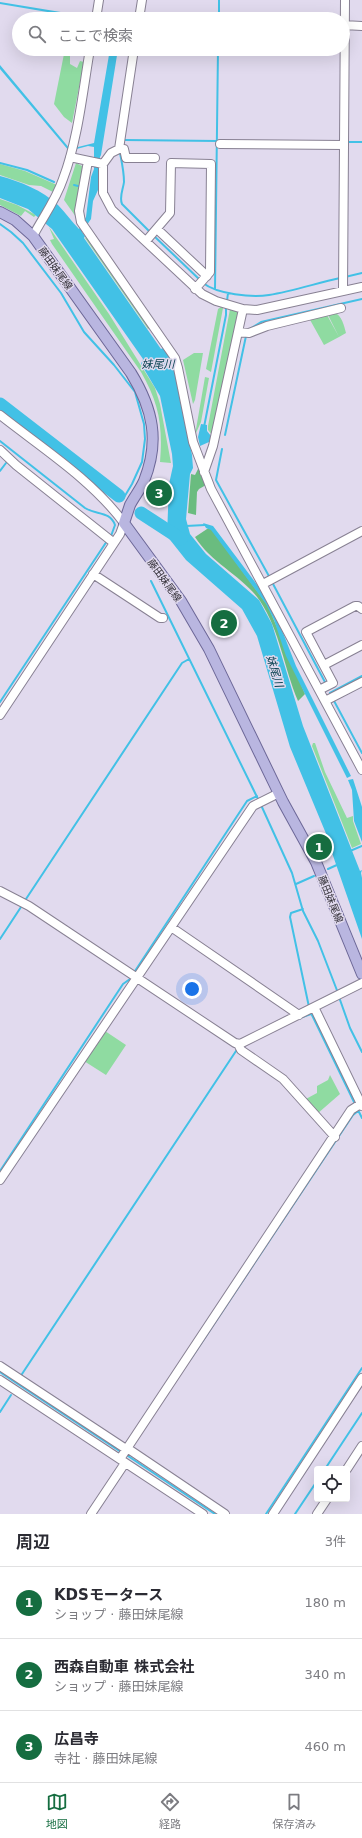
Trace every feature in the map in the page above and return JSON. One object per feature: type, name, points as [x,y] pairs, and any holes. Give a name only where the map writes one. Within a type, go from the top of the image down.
[{"type":"main road","name":"藤田妹尾線","points":[[0,212],[15,220],[33,236],[139,386],[148,408],[154,434],[152,451],[143,482],[130,505],[124,523],[193,620],[209,649],[279,793],[316,862],[362,974]]},
{"type":"street","points":[[97,12],[99,0]]},
{"type":"street","points":[[140,12],[142,0]]},
{"type":"street","points":[[344,12],[345,0]]},
{"type":"street","points":[[350,25],[362,26]]},
{"type":"street","points":[[33,236],[55,198],[64,178],[70,157],[89,56]]},
{"type":"street","points":[[133,56],[119,148],[96,162],[80,211],[81,222],[175,358],[193,442],[204,472],[229,524],[268,582],[330,699],[362,770]]},
{"type":"street","points":[[343,291],[344,56]]},
{"type":"street","points":[[220,144],[344,145]]},
{"type":"street","points":[[119,148],[124,149],[126,158],[155,158]]},
{"type":"street","points":[[70,157],[96,162]]},
{"type":"street","points":[[96,162],[103,193],[108,205],[120,219],[152,235],[206,277]]},
{"type":"street","points":[[152,235],[170,213],[171,163],[211,164],[210,272],[197,286]]},
{"type":"street","points":[[152,235],[209,298],[243,309],[257,310],[362,287]]},
{"type":"street","points":[[244,333],[341,308]]},
{"type":"street","points":[[204,472],[211,455],[244,333],[243,309]]},
{"type":"street","points":[[0,415],[97,492],[113,508],[124,523],[120,534],[0,715]]},
{"type":"street","points":[[0,450],[114,543]]},
{"type":"street","points":[[268,582],[362,531]]},
{"type":"street","points":[[93,574],[160,618],[163,618]]},
{"type":"street","points":[[324,688],[332,683],[306,632],[355,606],[362,609]]},
{"type":"street","points":[[324,666],[362,645]]},
{"type":"street","points":[[330,699],[362,682]]},
{"type":"street","points":[[0,1180],[253,806],[279,793]]},
{"type":"street","points":[[0,891],[29,906],[235,1043],[283,1079],[334,1137]]},
{"type":"street","points":[[171,927],[298,1015]]},
{"type":"street","points":[[239,1047],[240,1044],[362,983]]},
{"type":"street","points":[[91,1514],[126,1453],[334,1137],[359,1105],[311,1009]]},
{"type":"street","points":[[0,1366],[20,1378],[44,1401],[126,1453],[203,1514]]},
{"type":"street","points":[[273,1514],[362,1378]]},
{"type":"street","points":[[0,1380],[44,1401],[126,1453],[132,1453],[225,1514]]},
{"type":"street","points":[[349,1466],[362,1446]]},
{"type":"street","points":[[317,1514],[325,1502]]},
{"type":"green space","points":[[64,56],[70,56],[70,64],[77,68],[80,61],[84,62],[72,123],[64,117],[54,104]]},
{"type":"green space","points":[[76,163],[82,166],[83,171],[76,217],[64,200]]},
{"type":"green space","points":[[0,164],[25,171],[57,185],[53,192],[41,186],[29,185],[0,175]]},
{"type":"green space","points":[[0,199],[17,205],[36,215],[34,217],[25,211],[21,216],[0,205]]},
{"type":"green space","points":[[49,227],[109,314],[155,388],[160,404],[171,463],[160,462],[160,426],[156,405],[147,383],[141,372],[52,244],[50,240],[54,239]]},
{"type":"green space","points":[[84,231],[151,327],[148,329],[85,238]]},
{"type":"green space","points":[[221,307],[223,308],[211,372],[206,369],[218,309]]},
{"type":"green space","points":[[230,309],[238,312],[213,436],[208,430],[208,426]]},
{"type":"green space","points":[[334,312],[341,318],[346,333],[339,337],[328,315]]},
{"type":"green space","points":[[327,315],[339,337],[324,345],[309,318]]},
{"type":"green space","points":[[194,353],[203,353],[193,404],[183,360]]},
{"type":"green space","points":[[205,377],[209,378],[201,422],[195,435]]},
{"type":"green space","points":[[198,469],[200,469],[206,485],[197,492],[196,515],[188,513],[191,474],[195,475]]},
{"type":"green space","points":[[210,527],[268,606],[305,694],[298,701],[277,637],[267,613],[260,601],[253,592],[210,555],[195,537]]},
{"type":"green space","points":[[313,743],[315,743],[325,772],[347,818],[353,816],[353,821],[361,844],[352,848],[312,746]]},
{"type":"green space","points":[[105,1031],[126,1045],[106,1075],[84,1061]]},
{"type":"green space","points":[[330,1075],[340,1094],[317,1114],[304,1100],[317,1093],[317,1086],[328,1080]]},
{"type":"water","points":[[0,2],[61,12],[47,12],[0,4]]},
{"type":"water","name":"妹尾川","points":[[109,56],[117,56],[100,157],[98,190],[93,201],[91,219],[82,232],[85,236],[84,238],[161,349],[165,347],[174,368],[192,455],[193,468],[190,474],[186,519],[190,534],[206,554],[259,600],[272,624],[303,726],[360,871],[362,870],[362,939],[331,850],[332,848],[290,747],[257,636],[242,609],[186,560],[167,536],[169,484],[173,466],[172,454],[160,396],[141,364],[143,359],[52,229],[28,209],[0,198],[0,176],[16,181],[45,195],[58,205],[79,229],[86,217],[91,177],[94,169],[94,147],[88,146],[69,151],[0,69],[0,65],[70,149],[94,143]]},
{"type":"water","points":[[201,424],[207,425],[207,431],[211,436],[209,442],[200,446],[198,437]]},
{"type":"water","points":[[203,523],[213,526],[264,594],[280,625],[296,666],[351,776],[347,778],[286,656],[274,620],[266,604],[211,530],[206,528]]},
{"type":"water","points":[[353,779],[362,807],[362,842],[354,821],[352,790],[348,780]]},
{"type":"waterway","points":[[219,0],[219,12]]},
{"type":"waterway","points":[[215,289],[218,56]]},
{"type":"waterway","points":[[124,140],[218,141]]},
{"type":"waterway","points":[[347,142],[362,142]]},
{"type":"waterway","points":[[120,153],[124,178],[121,196],[122,204],[151,233]]},
{"type":"waterway","points":[[0,163],[27,170],[54,182]]},
{"type":"waterway","points":[[74,185],[78,186]]},
{"type":"waterway","points":[[0,224],[23,243],[61,293],[84,332],[114,365],[135,392],[144,424],[145,439],[142,462],[123,499]]},
{"type":"waterway","points":[[154,236],[200,280]]},
{"type":"waterway","points":[[345,277],[362,273]]},
{"type":"waterway","points":[[203,283],[217,290],[235,294],[262,296],[340,278]]},
{"type":"waterway","points":[[227,301],[228,293]]},
{"type":"waterway","points":[[248,330],[261,322],[362,299]]},
{"type":"waterway","points":[[204,427],[226,315],[226,306]]},
{"type":"waterway","points":[[225,435],[246,336]]},
{"type":"waterway","points":[[0,404],[119,496]]},
{"type":"waterway","points":[[0,441],[85,508],[110,517],[115,525],[111,536]]},
{"type":"waterway","points":[[222,449],[216,480],[270,578]]},
{"type":"waterway","points":[[0,471],[6,463]]},
{"type":"waterway","points":[[141,513],[181,539]]},
{"type":"waterway","points":[[186,526],[205,525]]},
{"type":"waterway","points":[[0,702],[107,541]]},
{"type":"waterway","points":[[151,581],[259,801]]},
{"type":"waterway","points":[[272,582],[326,684]]},
{"type":"waterway","points":[[26,899],[182,663],[189,659]]},
{"type":"waterway","points":[[330,693],[362,676]]},
{"type":"waterway","points":[[333,699],[362,753]]},
{"type":"waterway","points":[[135,971],[247,801],[257,796]]},
{"type":"waterway","points":[[261,805],[292,873],[303,911],[318,941],[338,993]]},
{"type":"waterway","points":[[350,851],[362,846]]},
{"type":"waterway","points":[[328,869],[339,864]]},
{"type":"waterway","points":[[296,884],[314,876]]},
{"type":"waterway","points":[[0,939],[21,907]]},
{"type":"waterway","points":[[303,909],[291,913],[290,917],[309,1007]]},
{"type":"waterway","points":[[0,1171],[123,984],[130,979]]},
{"type":"waterway","points":[[339,997],[350,1028],[362,1052]]},
{"type":"waterway","points":[[311,1013],[355,1104]]},
{"type":"waterway","points":[[297,1019],[311,1014]]},
{"type":"waterway","points":[[20,1377],[238,1049]]},
{"type":"waterway","points":[[358,1110],[362,1118]]},
{"type":"waterway","points":[[190,1360],[353,1115],[358,1111]]},
{"type":"waterway","points":[[266,1514],[362,1368]]},
{"type":"waterway","points":[[0,1372],[121,1452]]},
{"type":"waterway","points":[[0,1412],[11,1395]]},
{"type":"waterway","points":[[327,1466],[362,1413]]},
{"type":"waterway","points":[[125,1454],[215,1514]]},
{"type":"waterway","points":[[295,1514],[314,1486]]},
{"type":"place","name":"広昌寺","points":[[159,493]]},
{"type":"place","name":"西森自動車 株式会社","points":[[224,623]]},
{"type":"place","name":"KDSモータース","points":[[319,847]]}]
